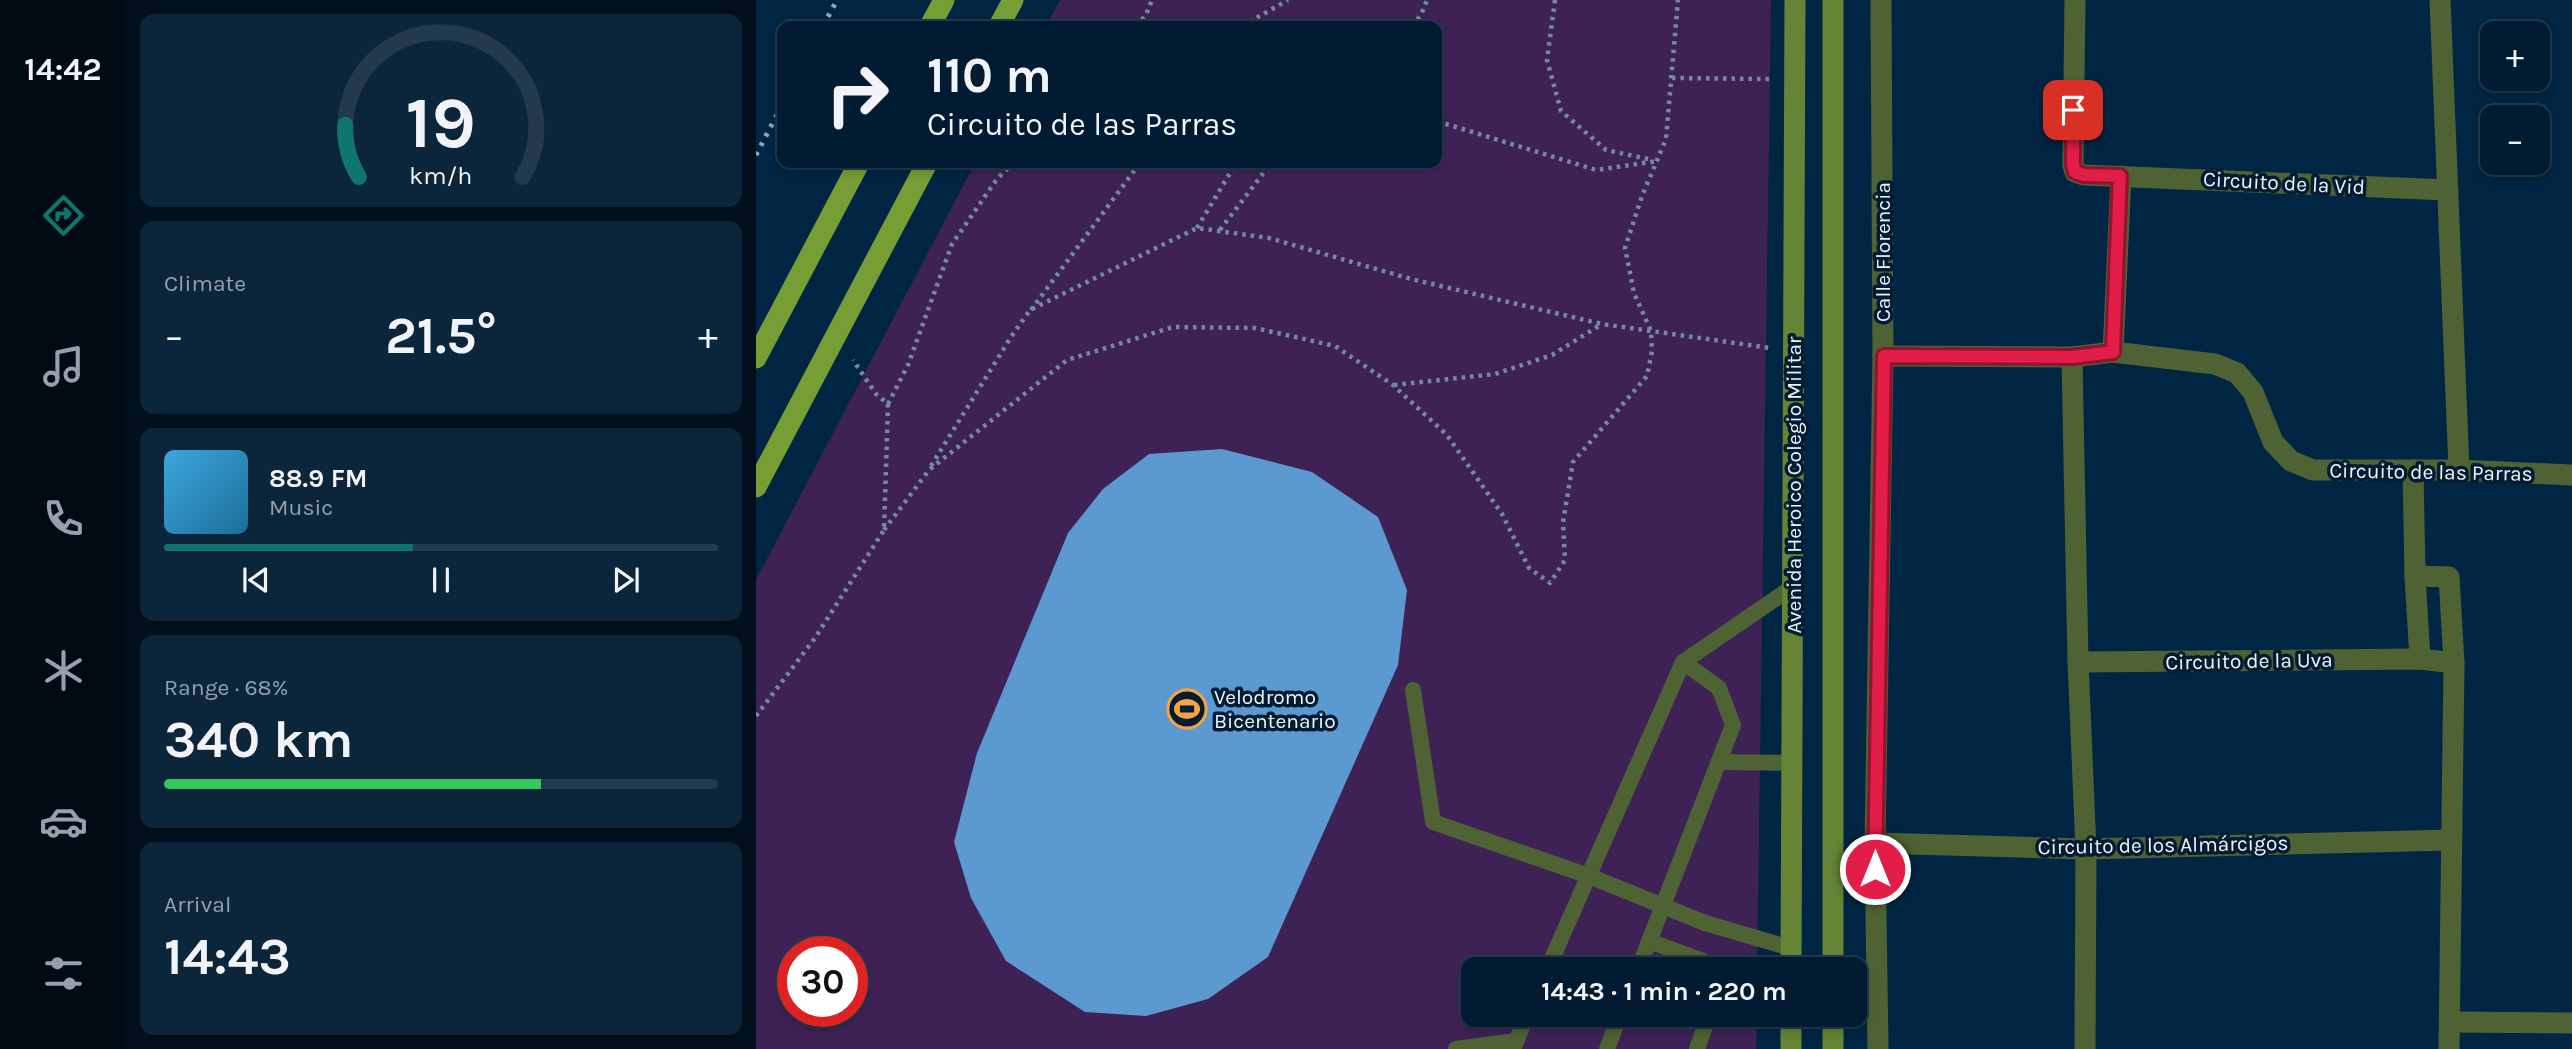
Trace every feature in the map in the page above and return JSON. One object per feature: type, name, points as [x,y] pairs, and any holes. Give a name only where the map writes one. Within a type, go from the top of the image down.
[{"type":"main road","points":[[933,21],[944,0]]},
{"type":"main road","points":[[1002,21],[1013,0]]},
{"type":"main road","points":[[756,358],[856,168]]},
{"type":"main road","points":[[756,487],[924,168]]},
{"type":"street","name":"Avenida Heroico Colegio Militar","points":[[1791,957],[1795,0]]},
{"type":"street","name":"Calle Florencia","points":[[1878,1049],[1875,843],[1884,356],[1881,0]]},
{"type":"street","name":"Circuito de la Vid","points":[[2075,0],[2075,172],[2084,175],[2448,190]]},
{"type":"street","points":[[2440,0],[2459,470]]},
{"type":"street","name":"Avenida Heroico Colegio Militar","points":[[1833,957],[1835,1]]},
{"type":"street","points":[[2113,352],[2120,176]]},
{"type":"street","name":"Circuito de las Parras","points":[[1884,356],[2072,357],[2113,352],[2215,365],[2237,373],[2253,392],[2273,442],[2291,460],[2313,470],[2459,470],[2572,475]]},
{"type":"street","points":[[2072,357],[2078,662],[2086,849],[2085,1049]]},
{"type":"street","points":[[2413,470],[2414,576],[2420,659]]},
{"type":"street","points":[[2414,576],[2449,577],[2454,663],[2449,1049]]},
{"type":"street","name":"Circuito de la Uva","points":[[2078,662],[2420,659],[2454,663]]},
{"type":"street","name":"Circuito de los Almárcigos","points":[[1875,843],[2086,849],[2451,840]]},
{"type":"street","points":[[2450,1023],[2572,1023]]},
{"type":"street","points":[[1791,1027],[1791,1049]]},
{"type":"street","points":[[1833,1027],[1833,1049]]},
{"type":"lane","points":[[1553,957],[1683,662],[1794,586]]},
{"type":"lane","points":[[1643,957],[1733,724],[1719,688],[1683,662]]},
{"type":"lane","points":[[1413,690],[1433,822],[1589,876],[1786,957]]},
{"type":"lane","points":[[1719,762],[1793,763]]},
{"type":"lane","points":[[1649,941],[1692,957]]},
{"type":"lane","points":[[1456,1049],[1514,1045],[1522,1027]]},
{"type":"lane","points":[[1607,1049],[1615,1027]]},
{"type":"lane","points":[[1698,1049],[1705,1027]]},
{"type":"path","points":[[1141,21],[1152,0]]},
{"type":"path","points":[[1251,21],[1288,0]]},
{"type":"path","points":[[1416,21],[1427,0]]},
{"type":"path","points":[[1555,0],[1547,61],[1561,111],[1606,150],[1657,161]]},
{"type":"path","points":[[929,470],[1068,360],[1173,327],[1255,328],[1335,346],[1393,385],[1447,435],[1502,514],[1529,568],[1550,583],[1565,560],[1563,522],[1573,462],[1647,376],[1653,351],[1651,331],[1634,293],[1625,248],[1642,196],[1666,139],[1678,0]]},
{"type":"path","points":[[1672,78],[1795,79]]},
{"type":"path","points":[[1442,124],[1597,170],[1657,161]]},
{"type":"path","points":[[884,530],[888,404],[908,365],[952,244],[997,179],[1008,168]]},
{"type":"path","points":[[756,716],[815,638],[884,530],[929,470],[1011,337],[1136,168]]},
{"type":"path","points":[[1030,310],[1197,228],[1233,168]]},
{"type":"path","points":[[1220,231],[1267,168]]},
{"type":"path","points":[[1197,228],[1269,238],[1411,279],[1602,324],[1794,352]]},
{"type":"path","points":[[1393,385],[1495,374],[1552,355],[1602,324]]},
{"type":"path","points":[[836,335],[876,394],[888,404]]},
{"type":"shaded area","points":[[1060,0],[1771,0],[1757,957],[1461,957],[1461,1027],[1757,1027],[1756,1049],[756,1049],[756,580],[972,168],[1442,168],[1442,21],[1049,21]]},
{"type":"building","name":"Velodromo Bicentenario","points":[[1222,449],[1312,472],[1378,517],[1407,590],[1398,665],[1268,957],[1208,999],[1146,1016],[1085,1012],[1006,961],[971,898],[954,842],[977,753],[1068,533],[1103,489],[1149,454]]},
{"type":"railway","points":[[826,21],[837,0]]},
{"type":"railway","points":[[756,155],[777,115]]},
{"type":"place","name":"Velodromo Bicentenario","points":[[1187,709]]},
{"type":"route","points":[[1875,869],[1884,356],[2072,357],[2113,352],[2120,176],[2084,175],[2075,172],[2073,110]]}]
